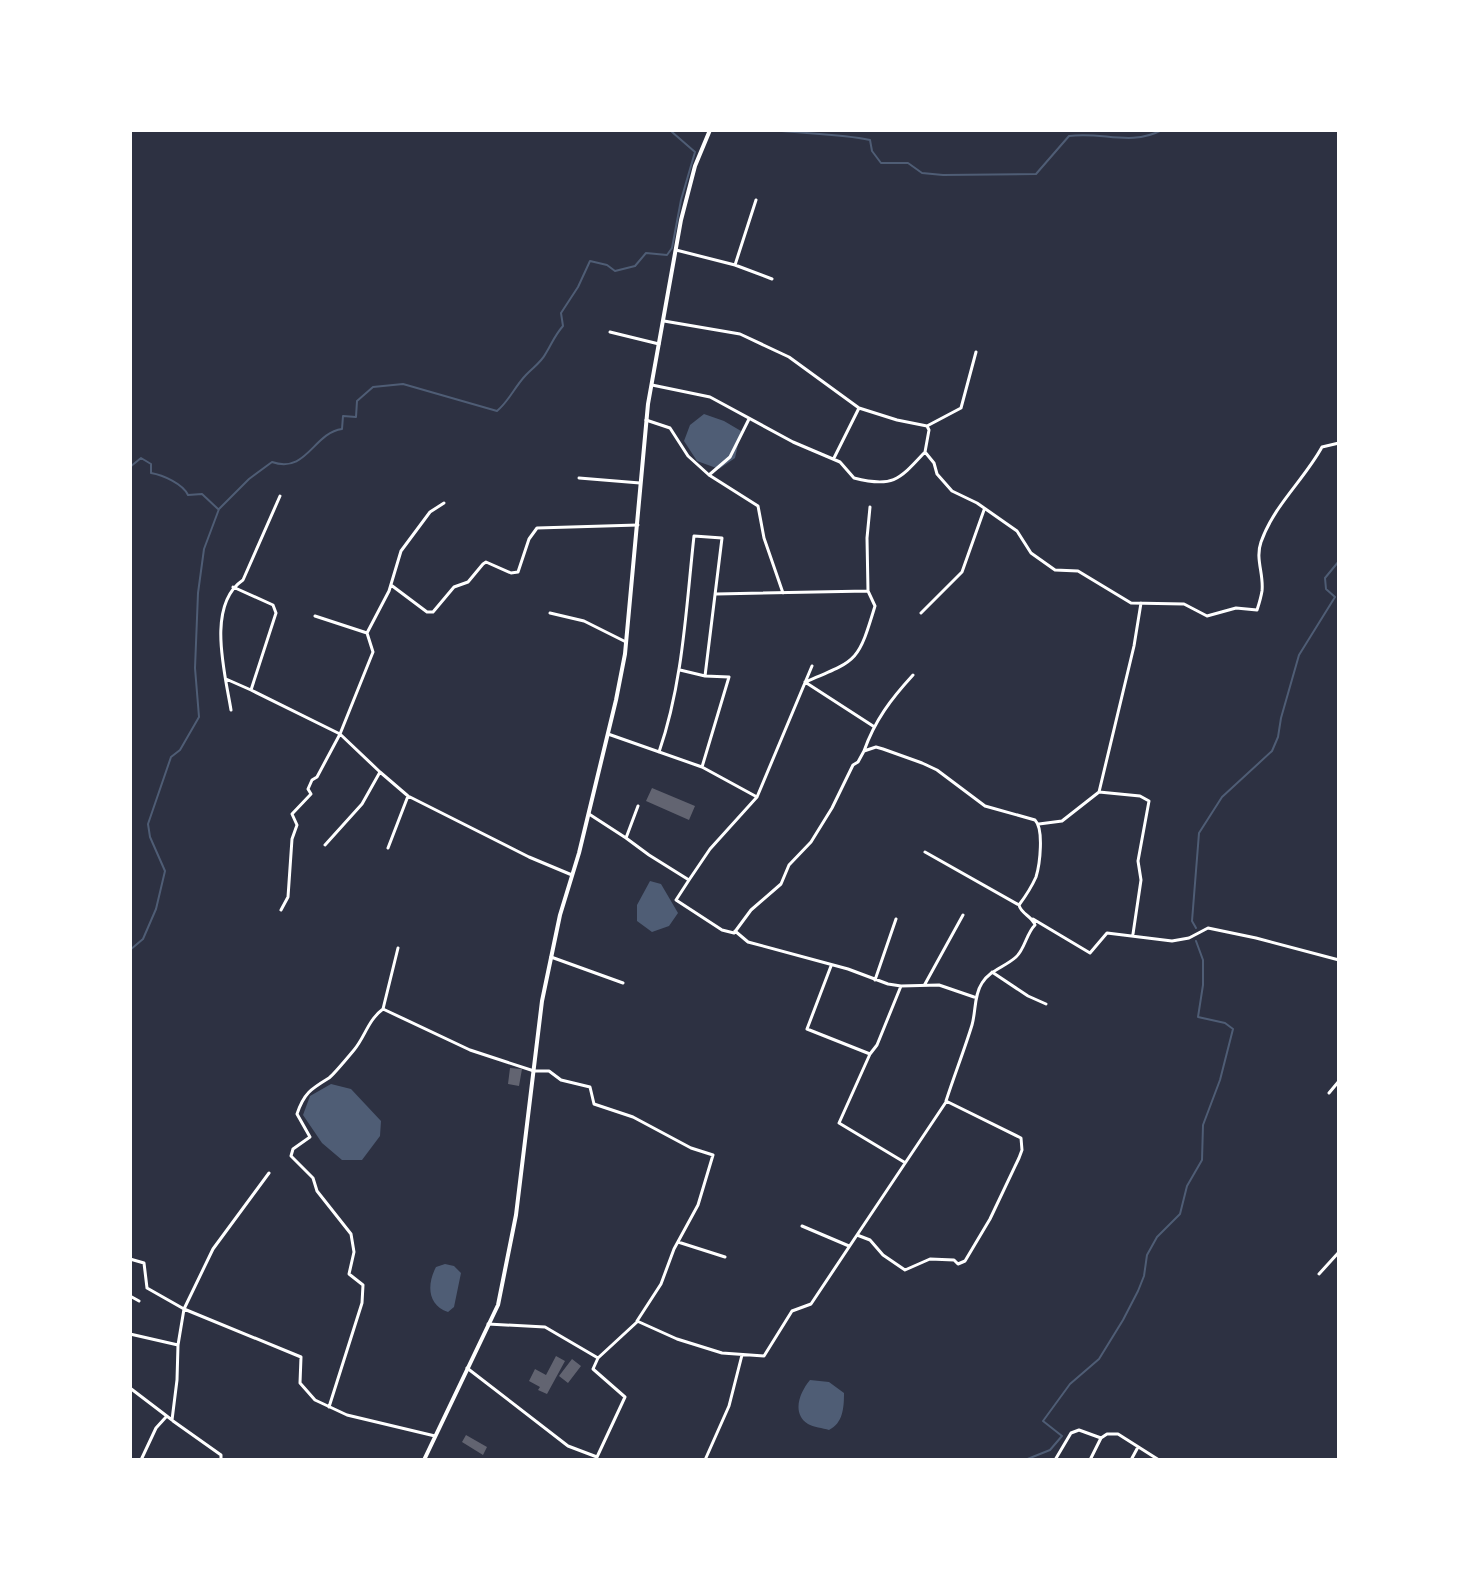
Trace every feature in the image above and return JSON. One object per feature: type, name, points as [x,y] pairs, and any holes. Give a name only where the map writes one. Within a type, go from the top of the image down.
[{"type":"main road","points":[[424,1460],[498,1305],[516,1215],[542,1001],[608,734],[626,642],[646,420],[659,344],[695,166],[710,130]]},
{"type":"street","points":[[735,265],[756,200]]},
{"type":"street","points":[[676,250],[735,265],[772,279]]},
{"type":"street","points":[[664,321],[740,334],[789,357],[859,408],[927,426],[961,408],[976,352]]},
{"type":"street","points":[[610,332],[659,344]]},
{"type":"street","points":[[652,385],[700,393],[840,462],[854,478],[892,483],[901,477],[925,452],[927,426]]},
{"type":"street","points":[[833,459],[859,408]]},
{"type":"street","points":[[709,475],[730,457],[749,419]]},
{"type":"street","points":[[646,420],[670,428],[688,456],[709,475],[758,506],[764,538],[783,593]]},
{"type":"street","points":[[925,452],[934,463],[937,474],[952,491],[985,508],[1017,531],[1031,553],[1055,570],[1078,571],[1131,603],[1184,604],[1207,616],[1236,608],[1257,610],[1263,589],[1257,559],[1261,542],[1280,504],[1310,469],[1322,447],[1339,443]]},
{"type":"street","points":[[579,478],[640,483]]},
{"type":"street","points":[[231,710],[220,640],[225,607],[233,587],[243,580],[280,496]]},
{"type":"street","points":[[281,910],[288,897],[292,839],[297,825],[292,814],[311,794],[308,789],[312,780],[317,777],[340,734],[373,652],[367,633],[391,585],[401,551],[430,512],[444,503]]},
{"type":"street","points":[[805,682],[849,664],[856,657],[875,606],[868,591],[870,507]]},
{"type":"street","points":[[921,613],[962,572],[985,508]]},
{"type":"street","points":[[391,585],[427,612],[433,612],[454,587],[468,582],[486,562],[511,573],[518,572],[529,539],[537,528],[638,525]]},
{"type":"street","points":[[659,752],[671,719],[680,670],[694,536],[722,538],[705,676]]},
{"type":"street","points":[[233,587],[273,605],[276,613],[251,690]]},
{"type":"street","points":[[715,594],[868,591]]},
{"type":"street","points":[[864,751],[876,747],[922,763],[937,770],[985,806],[1012,812],[1039,824],[1062,821],[1099,792],[1134,646],[1141,603]]},
{"type":"street","points":[[550,613],[584,621],[626,642]]},
{"type":"street","points":[[315,616],[367,633]]},
{"type":"street","points":[[812,666],[757,797],[710,849],[676,900],[722,930],[735,931],[748,942],[848,969],[875,980],[901,986],[925,984],[955,989],[976,997]]},
{"type":"street","points":[[680,670],[705,676],[729,677],[702,767]]},
{"type":"street","points":[[735,931],[751,910],[781,884],[789,865],[811,842],[850,770],[864,751],[873,726],[890,700],[913,675]]},
{"type":"street","points":[[226,679],[340,734],[408,796],[529,857],[572,875]]},
{"type":"street","points":[[805,682],[873,726]]},
{"type":"street","points":[[608,734],[702,767],[757,797]]},
{"type":"street","points":[[325,845],[362,804],[380,772]]},
{"type":"street","points":[[1099,792],[1140,796],[1149,801],[1140,842],[1138,861],[1141,880],[1133,934]]},
{"type":"street","points":[[388,848],[408,796]]},
{"type":"street","points":[[626,838],[638,806]]},
{"type":"street","points":[[589,814],[689,880]]},
{"type":"street","points":[[1019,905],[1036,875],[1041,833],[1039,824]]},
{"type":"street","points":[[925,852],[1019,905],[1033,919],[1090,953],[1107,933],[1172,941],[1189,938],[1208,928],[1339,960]]},
{"type":"street","points":[[925,984],[963,915]]},
{"type":"street","points":[[875,980],[896,919]]},
{"type":"street","points":[[637,1321],[690,1344],[742,1355],[764,1356],[768,1352],[792,1311],[811,1304],[829,1280],[946,1101],[971,1026],[981,984],[992,972],[1019,955],[1025,938],[1035,925],[1033,919]]},
{"type":"street","points":[[329,1407],[362,1303],[363,1285],[349,1274],[354,1252],[351,1234],[317,1191],[313,1178],[291,1156],[293,1149],[310,1137],[297,1114],[302,1100],[320,1080],[331,1077],[345,1057],[353,1052],[373,1016],[383,1009],[398,948]]},
{"type":"street","points":[[551,957],[623,983]]},
{"type":"street","points":[[831,966],[807,1029],[870,1054]]},
{"type":"street","points":[[992,972],[1046,1004]]},
{"type":"street","points":[[901,986],[877,1045],[839,1123],[904,1162]]},
{"type":"street","points":[[383,1009],[470,1050],[534,1071],[549,1071],[561,1080],[590,1087],[594,1104],[633,1117],[691,1148],[713,1155],[698,1205],[678,1242],[661,1284],[637,1321],[598,1358],[593,1369],[625,1397],[600,1459],[568,1446],[467,1368]]},
{"type":"street","points":[[1329,1093],[1339,1081]]},
{"type":"street","points":[[857,1235],[870,1240],[883,1255],[905,1270],[930,1259],[947,1258],[958,1264],[965,1261],[1010,1178],[1022,1150],[1021,1138],[946,1101]]},
{"type":"street","points":[[172,1420],[184,1309],[213,1249],[269,1173]]},
{"type":"street","points":[[802,1226],[849,1246]]},
{"type":"street","points":[[678,1242],[725,1257]]},
{"type":"street","points":[[1319,1274],[1339,1252]]},
{"type":"street","points":[[130,1259],[144,1263],[147,1288],[184,1309],[301,1357],[300,1383],[315,1400],[347,1415],[435,1436]]},
{"type":"street","points":[[130,1296],[139,1301]]},
{"type":"street","points":[[488,1324],[545,1327],[598,1358]]},
{"type":"street","points":[[130,1334],[178,1345]]},
{"type":"street","points":[[705,1460],[729,1406],[742,1355]]},
{"type":"street","points":[[130,1388],[214,1448],[221,1455],[221,1460]]},
{"type":"street","points":[[141,1460],[156,1428],[166,1417],[172,1420]]},
{"type":"street","points":[[1055,1460],[1071,1433],[1079,1430],[1101,1438]]},
{"type":"street","points":[[1090,1460],[1101,1438],[1107,1434],[1118,1434],[1159,1460]]},
{"type":"street","points":[[1131,1460],[1138,1447]]},
{"type":"water","points":[[704,414],[741,431],[735,458],[719,469],[697,461],[684,441],[690,425]]},
{"type":"water","points":[[650,881],[661,884],[678,913],[669,926],[652,932],[637,921],[637,905]]},
{"type":"water","points":[[331,1084],[351,1089],[381,1121],[380,1136],[362,1160],[342,1160],[322,1143],[303,1115],[310,1096]]},
{"type":"water","points":[[445,1264],[454,1266],[461,1273],[454,1307],[448,1312],[436,1304],[430,1287],[436,1267]]},
{"type":"water","points":[[810,1380],[829,1382],[844,1393],[840,1419],[829,1430],[808,1424],[800,1414],[800,1396]]},
{"type":"building","points":[[652,788],[695,806],[689,820],[646,801]]},
{"type":"building","points":[[510,1068],[522,1069],[519,1086],[508,1084]]},
{"type":"building","points":[[556,1356],[565,1361],[547,1394],[529,1381],[535,1369],[546,1375]]},
{"type":"building","points":[[572,1359],[581,1366],[568,1383],[559,1376]]},
{"type":"building","points":[[466,1435],[487,1447],[483,1455],[462,1442]]},
{"type":"waterway","points":[[130,950],[143,939],[156,909],[165,871],[150,837],[148,824],[171,757],[180,750],[199,717],[195,668],[198,593],[204,549],[219,509],[249,479],[272,462],[294,462],[332,432],[342,429],[343,416],[356,417],[357,401],[373,387],[403,384],[497,411],[542,360],[563,326],[561,313],[590,261],[607,265],[615,271],[635,266],[646,253],[667,255],[672,248],[681,200],[695,152],[673,130]]},
{"type":"waterway","points":[[772,130],[870,140],[872,151],[881,163],[908,163],[922,173],[943,175],[1036,174],[1069,136],[1127,138],[1162,130]]},
{"type":"waterway","points":[[130,467],[141,458],[151,464],[151,473],[172,481],[188,495],[202,494],[218,509]]},
{"type":"waterway","points":[[1196,928],[1192,921],[1199,833],[1222,797],[1272,751],[1299,655],[1335,597],[1326,589],[1325,578],[1339,561]]},
{"type":"waterway","points":[[1025,1460],[1050,1450],[1062,1436],[1043,1421],[1070,1384],[1099,1359],[1123,1320],[1144,1276],[1147,1255],[1157,1237],[1180,1214],[1187,1186],[1202,1160],[1203,1125],[1220,1080],[1233,1029],[1225,1023],[1198,1017],[1203,960],[1196,941]]}]
